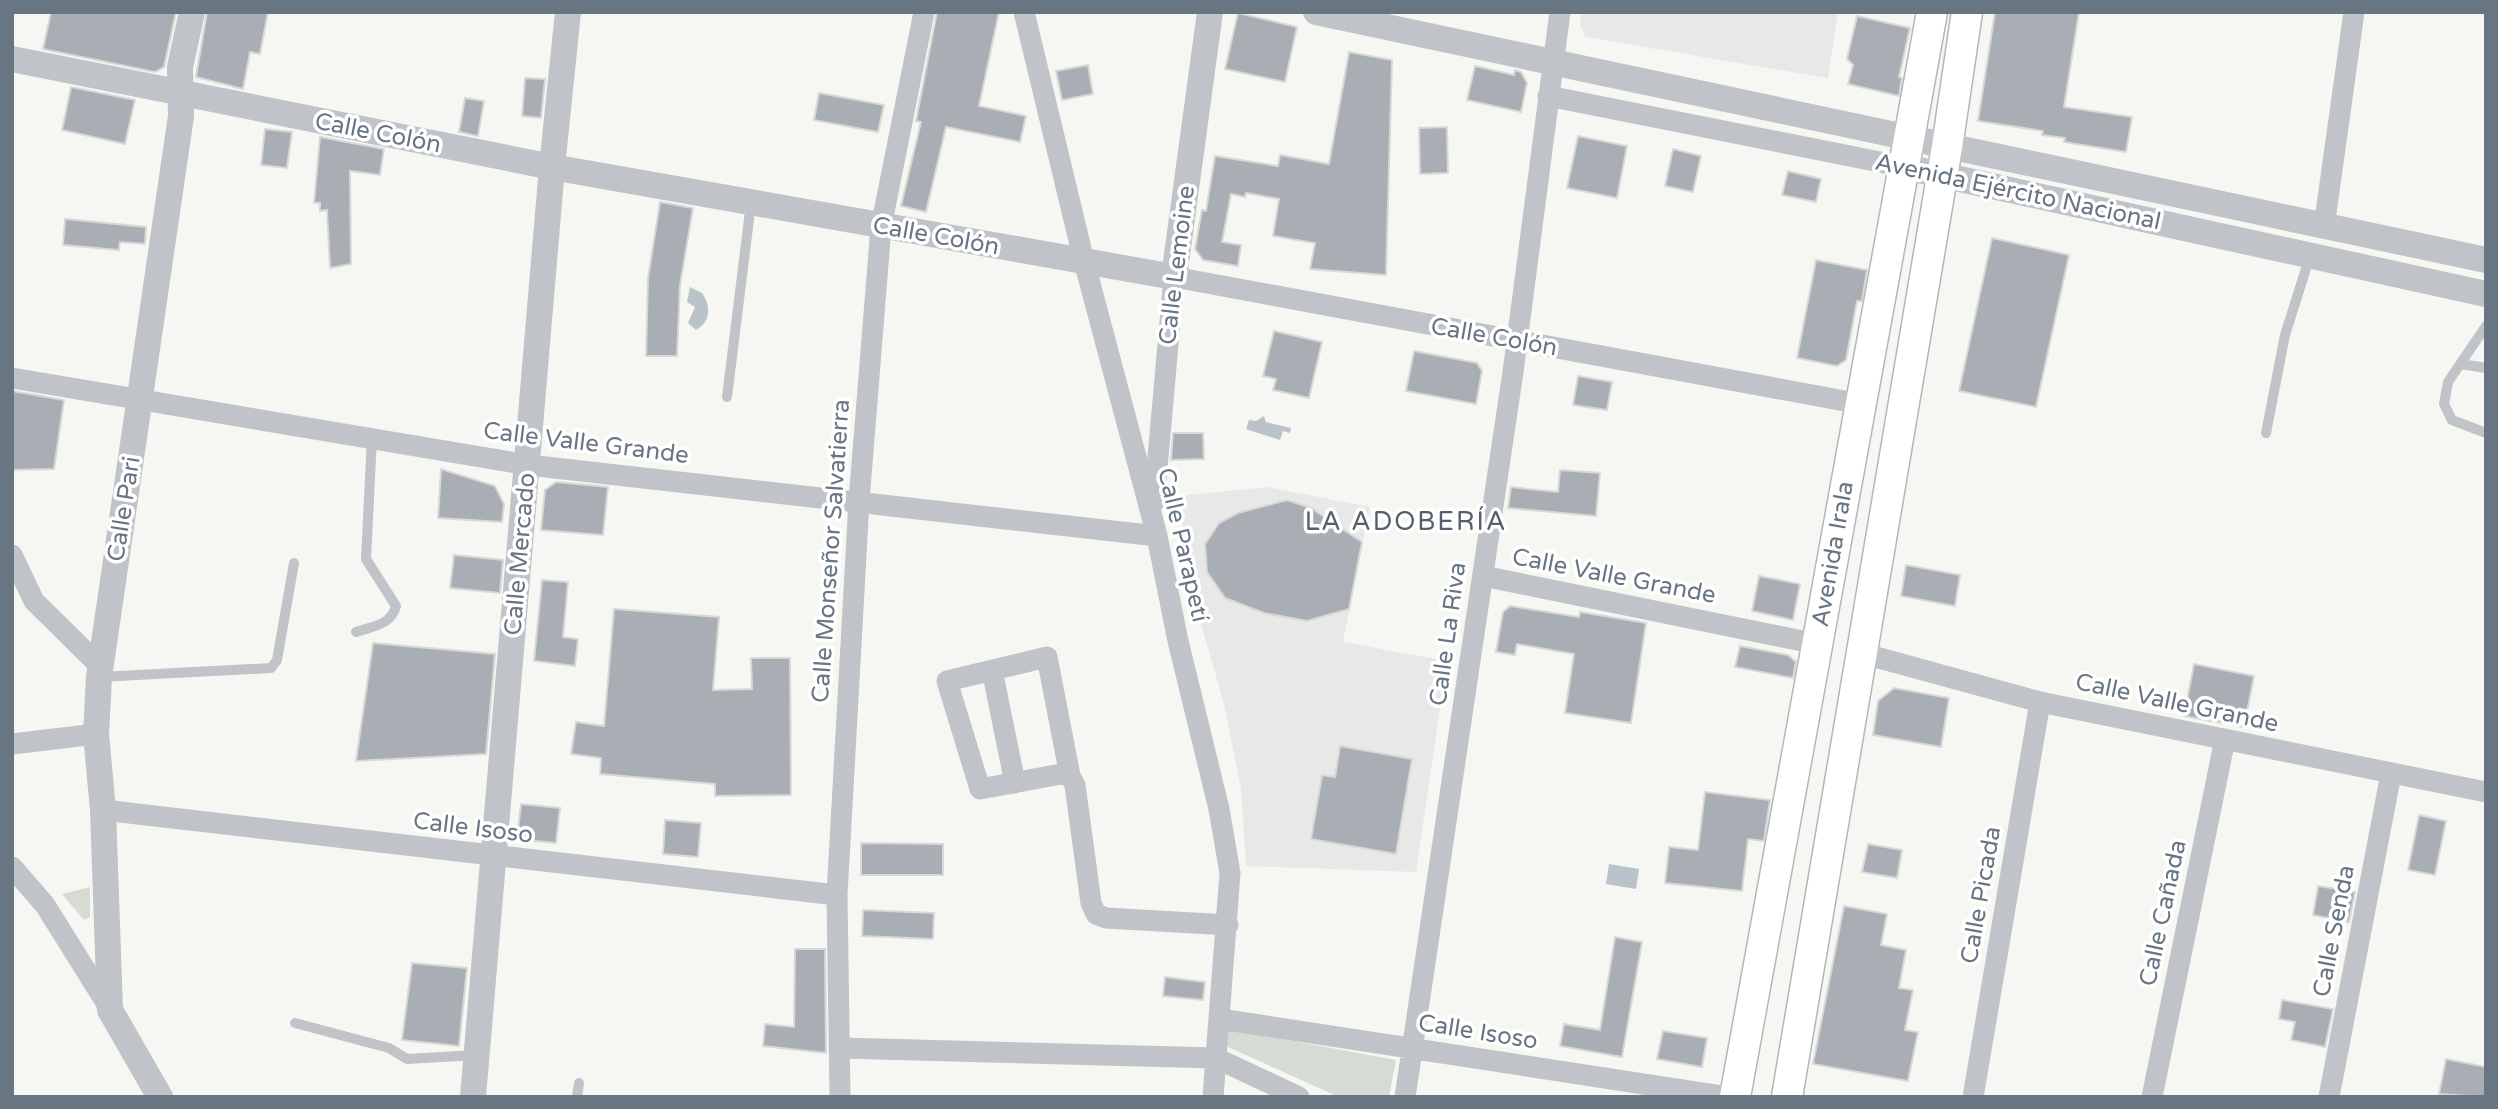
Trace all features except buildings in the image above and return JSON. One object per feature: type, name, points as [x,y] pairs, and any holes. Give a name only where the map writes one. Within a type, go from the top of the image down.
[{"type":"main road","name":"Avenida Irala","points":[[1735,1097],[1933,12]]},
{"type":"main road","name":"Avenida Irala","points":[[1787,1097],[1967,12]]},
{"type":"street","name":"Calle Pari","points":[[110,1010],[103,810],[96,734],[100,672],[181,116],[180,66],[192,12]]},
{"type":"street","name":"Calle Mercado","points":[[473,1097],[552,167],[568,12]]},
{"type":"street","name":"Calle Monseñor Salvatierra","points":[[841,1097],[837,895],[859,501],[881,227],[924,12]]},
{"type":"street","name":"Calle Parapetí","points":[[1024,12],[1084,261],[1154,527],[1178,641],[1219,809],[1230,873],[1213,1097]]},
{"type":"street","name":"Calle Lemoine","points":[[1154,527],[1174,277],[1210,12]]},
{"type":"street","name":"Avenida Ejército Nacional","points":[[1316,12],[1553,64],[1944,161],[2313,257],[2486,293]]},
{"type":"street","name":"Calle La Riva","points":[[1405,1097],[1518,341],[1560,12]]},
{"type":"street","points":[[2323,227],[2297,237],[2313,257],[2340,247],[2323,227],[2354,12]]},
{"type":"street","name":"Calle Colón","points":[[12,60],[552,167],[1174,277],[1861,404]]},
{"type":"street","name":"Avenida Ejército Nacional","points":[[1548,96],[1908,153]]},
{"type":"street","name":"Avenida Ejército Nacional","points":[[1944,161],[2323,227],[2486,260]]},
{"type":"street","name":"Calle Valle Grande","points":[[12,378],[528,465],[859,501],[1154,527]]},
{"type":"street","points":[[12,555],[34,601],[100,672]]},
{"type":"street","name":"Calle Valle Grande","points":[[1483,576],[1817,644]]},
{"type":"street","name":"Calle Valle Grande","points":[[1861,653],[2040,702],[2486,792]]},
{"type":"street","points":[[1070,776],[1062,774],[980,789],[947,681],[1047,657],[1070,776],[1075,785],[1091,903],[1096,914],[1106,918],[1228,925]]},
{"type":"street","points":[[992,670],[1015,783]]},
{"type":"street","name":"Calle Picada","points":[[1973,1097],[2040,702]]},
{"type":"street","points":[[12,744],[96,734]]},
{"type":"street","name":"Calle Cañada","points":[[2152,1097],[2225,739]]},
{"type":"street","name":"Calle Senda","points":[[2329,1097],[2391,774]]},
{"type":"street","name":"Calle Isoso","points":[[103,810],[837,895]]},
{"type":"street","points":[[12,867],[44,905],[110,1010],[160,1097]]},
{"type":"street","name":"Calle Isoso","points":[[1220,1019],[1728,1097]]},
{"type":"street","points":[[841,1048],[1216,1058],[1299,1097]]},
{"type":"lane","points":[[727,397],[751,203]]},
{"type":"lane","points":[[2266,433],[2285,335],[2313,257]]},
{"type":"lane","points":[[2486,326],[2448,382],[2444,404],[2452,420],[2486,433]]},
{"type":"lane","points":[[2461,364],[2486,368]]},
{"type":"lane","points":[[356,632],[386,622],[393,616],[396,606],[366,559],[372,438]]},
{"type":"lane","points":[[100,672],[271,668],[277,660],[294,563]]},
{"type":"lane","points":[[295,1023],[388,1048],[407,1059],[477,1055]]},
{"type":"lane","points":[[577,1097],[579,1083]]},
{"type":"shaded area","points":[[1582,12],[1838,12],[1828,78],[1585,37],[1580,25]]},
{"type":"shaded area","points":[[690,287],[702,293],[708,308],[705,323],[696,330],[688,323],[695,307],[687,302]]},
{"type":"shaded area","points":[[1264,416],[1266,422],[1291,428],[1290,433],[1283,431],[1280,440],[1246,429],[1249,420],[1256,421]]},
{"type":"shaded area","points":[[1267,487],[1370,507],[1343,642],[1447,661],[1416,872],[1246,866],[1241,789],[1224,704],[1187,575],[1179,496]]},
{"type":"shaded area","points":[[1609,864],[1639,869],[1636,889],[1606,884]]},
{"type":"shaded area","points":[[90,887],[90,917],[84,920],[62,894]]},
{"type":"shaded area","points":[[1233,1030],[1396,1060],[1389,1097],[1339,1097],[1228,1047],[1222,1036]]},
{"type":"district","name":"LA ADOBERÍA","points":[[1406,521]]}]
